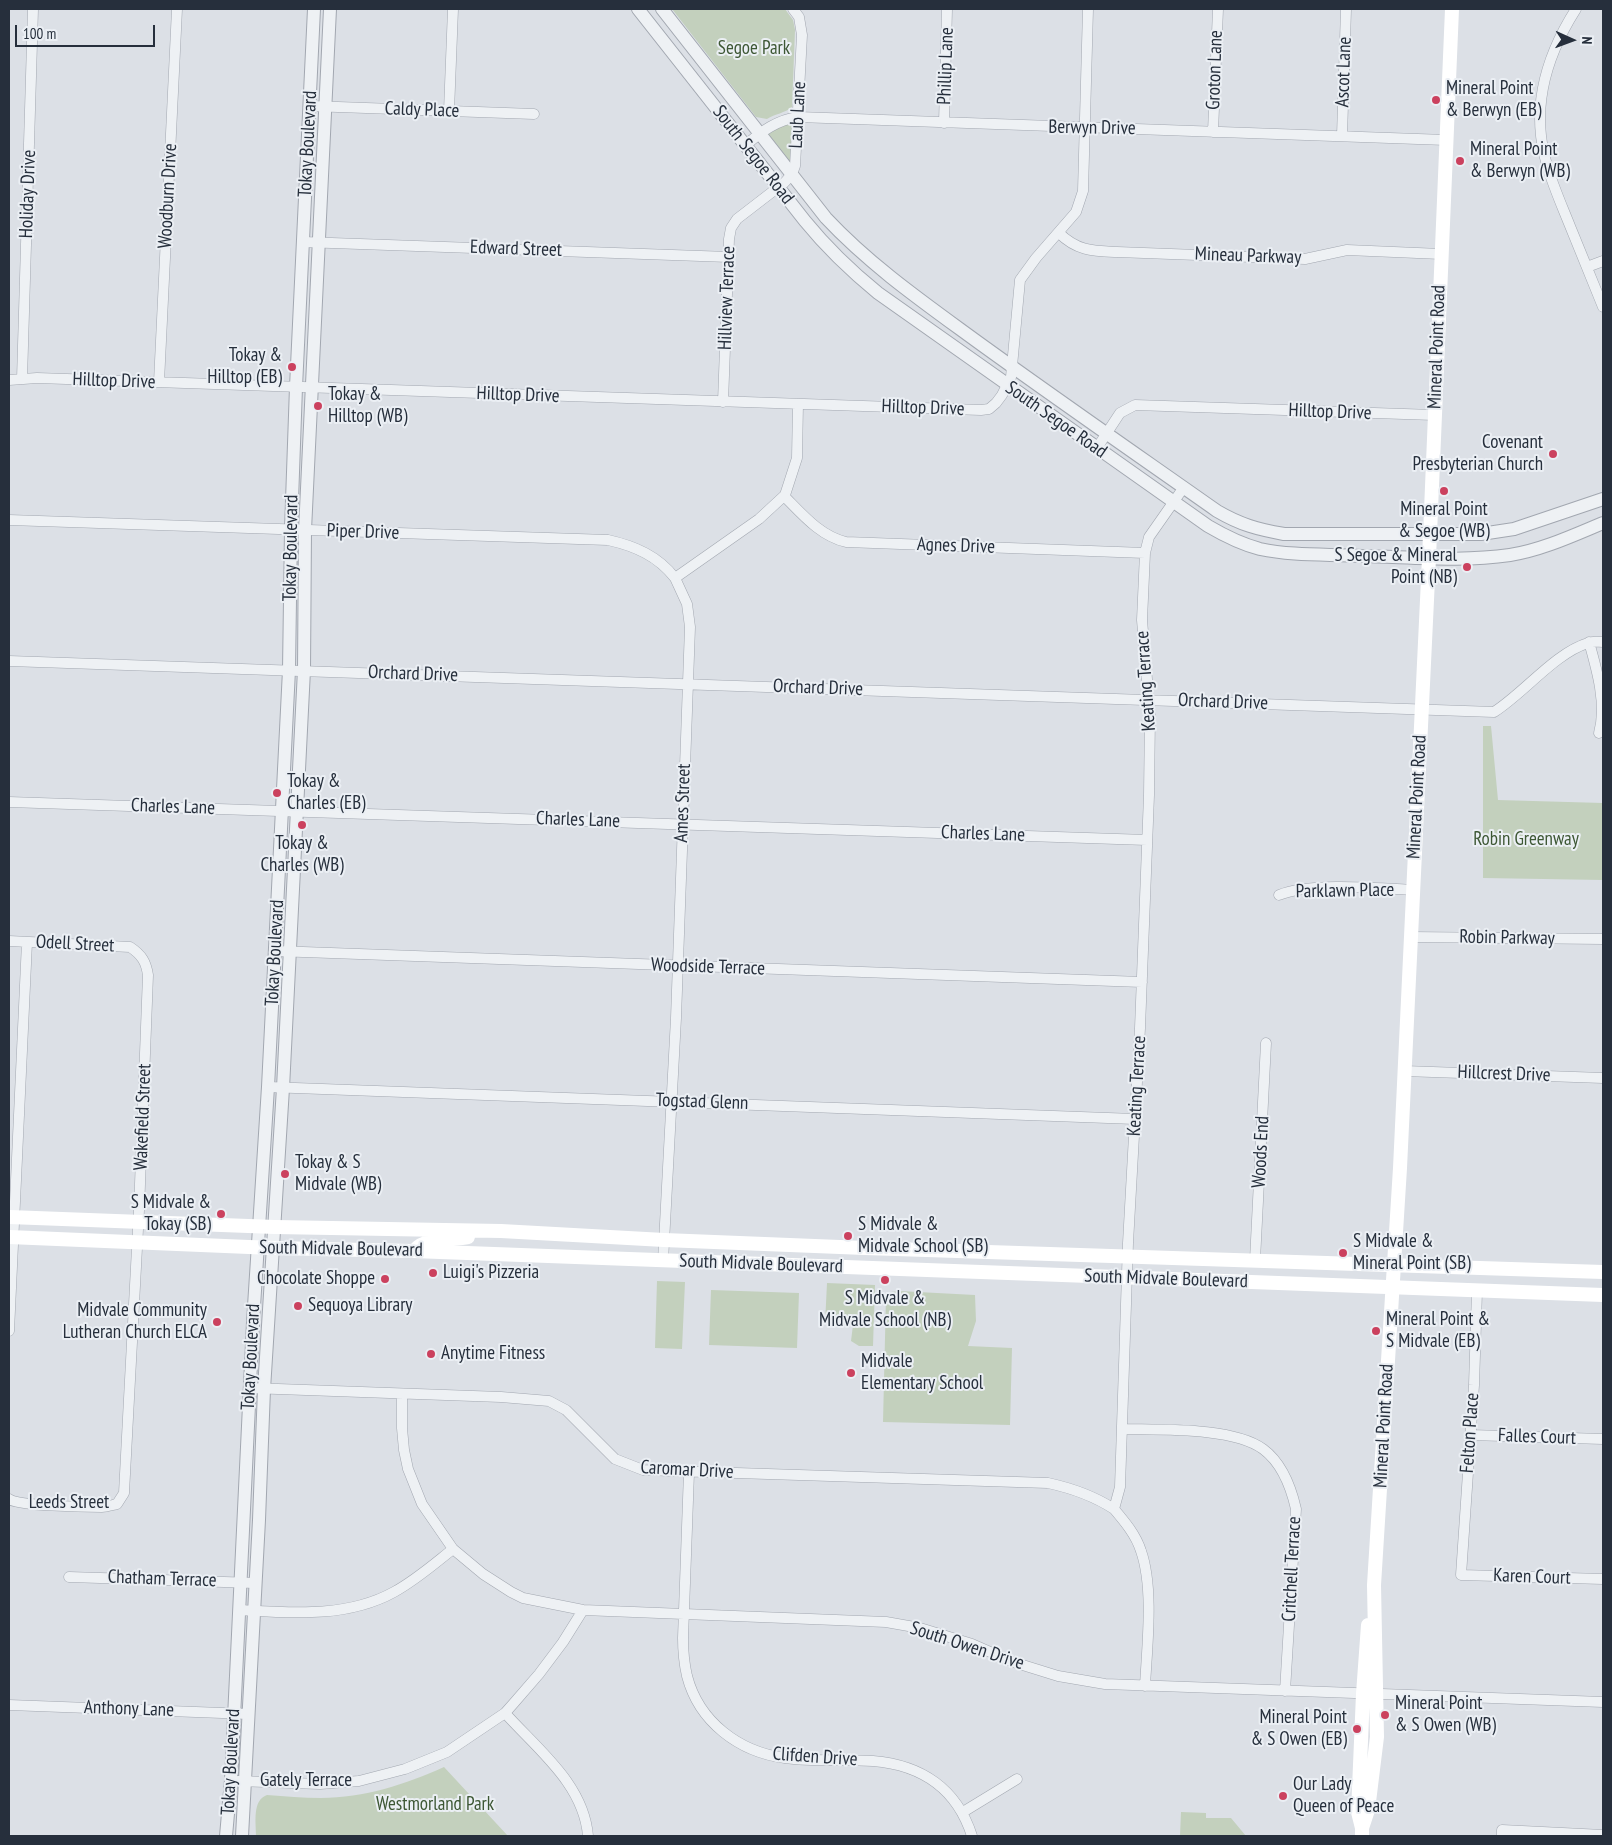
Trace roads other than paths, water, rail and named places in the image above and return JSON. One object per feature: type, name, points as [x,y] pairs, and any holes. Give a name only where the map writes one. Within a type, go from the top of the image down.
[{"type":"main road","name":"Mineral Point Road","points":[[1362,1832],[1358,1812],[1362,1694],[1374,1585],[1394,1265],[1429,558],[1452,9]]},
{"type":"main road","name":"South Midvale Boulevard","points":[[11,1217],[275,1227],[501,1231],[664,1240],[1603,1272]]},
{"type":"main road","points":[[414,1251],[419,1245],[427,1242],[501,1231]]},
{"type":"main road","name":"South Midvale Boulevard","points":[[11,1237],[258,1248],[414,1251],[1392,1287],[1477,1292],[1603,1295]]},
{"type":"main road","name":"Mineral Point Road","points":[[1362,1832],[1368,1810],[1377,1737],[1374,1585]]},
{"type":"street","name":"Holiday Drive","points":[[22,379],[33,9]]},
{"type":"street","name":"Woodburn Drive","points":[[160,382],[177,9]]},
{"type":"street","name":"Tokay Boulevard","points":[[226,1836],[231,1780],[289,670],[290,529],[314,9]]},
{"type":"street","name":"Tokay Boulevard","points":[[242,1836],[264,1389],[283,1088],[304,670],[305,530],[330,9]]},
{"type":"street","points":[[449,111],[453,9]]},
{"type":"street","name":"South Segoe Road","points":[[638,9],[826,246],[862,280],[1011,377],[1108,433],[1217,511],[1238,523],[1284,534],[1481,534],[1514,529],[1603,499]]},
{"type":"street","name":"South Segoe Road","points":[[662,9],[826,218],[849,243],[1097,448],[1208,526],[1233,540],[1285,553],[1484,558],[1512,555],[1541,547],[1603,523]]},
{"type":"street","name":"Laub Lane","points":[[779,187],[792,174],[795,166],[802,35],[800,17],[794,9]]},
{"type":"street","name":"Phillip Lane","points":[[944,123],[947,9]]},
{"type":"street","points":[[1011,377],[1020,280],[1036,258],[1076,212],[1083,191],[1088,9]]},
{"type":"street","name":"Groton Lane","points":[[1213,132],[1218,9]]},
{"type":"street","name":"Ascot Lane","points":[[1342,136],[1346,9]]},
{"type":"street","points":[[1576,9],[1559,37],[1551,55],[1542,96],[1540,118],[1546,164],[1602,301]]},
{"type":"street","name":"Caldy Place","points":[[310,106],[534,114]]},
{"type":"street","name":"Berwyn Drive","points":[[746,145],[760,133],[778,122],[798,118],[1446,140]]},
{"type":"street","name":"Hillview Terrace","points":[[724,402],[729,239],[731,228],[736,219],[779,187]]},
{"type":"street","name":"Mineau Parkway","points":[[1059,233],[1069,243],[1087,250],[1117,252],[1305,259],[1347,250],[1441,254]]},
{"type":"street","name":"Edward Street","points":[[303,242],[729,257]]},
{"type":"street","points":[[1587,267],[1603,261]]},
{"type":"street","name":"Hilltop Drive","points":[[9,380],[160,382],[981,410],[989,409],[996,403],[1011,377]]},
{"type":"street","points":[[675,578],[759,518],[784,496],[797,458],[798,404]]},
{"type":"street","name":"Hilltop Drive","points":[[1097,448],[1120,413],[1135,405],[1434,415]]},
{"type":"street","name":"Keating Terrace","points":[[1114,1509],[1120,1487],[1127,1278],[1147,840],[1150,700],[1142,620],[1145,553],[1149,537],[1184,488]]},
{"type":"street","name":"Agnes Drive","points":[[784,496],[817,528],[832,538],[846,542],[1145,553]]},
{"type":"street","name":"Piper Drive","points":[[9,520],[608,540],[643,551],[658,560],[675,578]]},
{"type":"street","name":"Ames Street","points":[[663,1261],[678,966],[690,619],[687,604],[675,578]]},
{"type":"street","points":[[1589,642],[1600,693],[1602,722],[1599,733]]},
{"type":"street","name":"Orchard Drive","points":[[9,661],[1494,712],[1511,701],[1569,651],[1589,642],[1603,642]]},
{"type":"street","name":"Charles Lane","points":[[9,802],[1147,840]]},
{"type":"street","name":"Parklawn Place","points":[[1279,895],[1290,890],[1336,888],[1412,890]]},
{"type":"street","name":"Robin Parkway","points":[[1410,937],[1603,939]]},
{"type":"street","name":"Odell Street","points":[[9,942],[130,947],[139,953]]},
{"type":"street","points":[[9,1331],[11,1217],[27,942]]},
{"type":"street","name":"Woodside Terrace","points":[[275,951],[1142,982]]},
{"type":"street","name":"Wakefield Street","points":[[124,1493],[148,975],[146,962],[139,953]]},
{"type":"street","name":"Woods End","points":[[1255,1260],[1266,1043]]},
{"type":"street","name":"Hillcrest Drive","points":[[1404,1071],[1603,1078]]},
{"type":"street","name":"Togstad Glenn","points":[[268,1087],[1135,1119]]},
{"type":"street","name":"Felton Place","points":[[1461,1575],[1477,1292]]},
{"type":"street","name":"Caromar Drive","points":[[250,1388],[501,1397],[549,1401],[566,1410],[615,1459],[643,1470],[1048,1483],[1100,1500],[1114,1509]]},
{"type":"street","name":"South Owen Drive","points":[[402,1394],[404,1450],[408,1470],[422,1504],[453,1549],[483,1574],[523,1598],[583,1610],[886,1622],[920,1628],[972,1644],[1013,1662],[1058,1676],[1105,1684],[1603,1702]]},
{"type":"street","name":"Critchell Terrace","points":[[1122,1429],[1170,1430],[1238,1437],[1263,1449],[1279,1467],[1291,1488],[1296,1509],[1286,1691]]},
{"type":"street","name":"Falles Court","points":[[1470,1435],[1603,1439]]},
{"type":"street","name":"Clifden Drive","points":[[689,1472],[683,1638],[687,1677],[708,1718],[731,1739],[746,1748],[770,1756],[787,1759],[873,1761],[906,1768],[927,1777],[942,1788],[963,1812],[972,1836]]},
{"type":"street","name":"Leeds Street","points":[[9,1499],[11,1502],[27,1504],[104,1507],[117,1504],[124,1493]]},
{"type":"street","points":[[1114,1509],[1135,1538],[1146,1570],[1148,1587],[1145,1686]]},
{"type":"street","points":[[240,1610],[326,1612],[371,1602],[393,1593],[414,1581],[453,1549]]},
{"type":"street","name":"Karen Court","points":[[1461,1575],[1603,1579]]},
{"type":"street","name":"Chatham Terrace","points":[[69,1576],[255,1583]]},
{"type":"street","name":"Gately Terrace","points":[[231,1780],[295,1784],[340,1783],[382,1776],[406,1769],[447,1752],[504,1713],[539,1674],[563,1642],[583,1610]]},
{"type":"street","name":"Anthony Lane","points":[[9,1705],[249,1714]]},
{"type":"street","points":[[504,1713],[548,1758],[564,1778],[578,1801],[588,1836]]},
{"type":"street","points":[[963,1812],[1017,1778]]},
{"type":"street","points":[[1502,1833],[1603,1835]]},
{"type":"place","name":"Mineral Point & Berwyn (EB)","points":[[1436,100]]},
{"type":"place","name":"Mineral Point & Berwyn (WB)","points":[[1460,161]]},
{"type":"place","name":"Tokay & Hilltop (EB)","points":[[292,367]]},
{"type":"place","name":"Tokay & Hilltop (WB)","points":[[318,406]]},
{"type":"place","name":"Covenant Presbyterian Church","points":[[1553,454]]},
{"type":"place","name":"Mineral Point & Segoe (WB)","points":[[1444,491]]},
{"type":"place","name":"S Segoe & Mineral Point (NB)","points":[[1467,567]]},
{"type":"place","name":"Tokay & Charles (EB)","points":[[277,793]]},
{"type":"place","name":"Tokay & Charles (WB)","points":[[302,825]]},
{"type":"place","name":"Tokay & S Midvale (WB)","points":[[285,1174]]},
{"type":"place","name":"S Midvale & Tokay (SB)","points":[[221,1214]]},
{"type":"place","name":"S Midvale & Midvale School (SB)","points":[[848,1236]]},
{"type":"place","name":"S Midvale & Mineral Point (SB)","points":[[1343,1253]]},
{"type":"place","name":"Luigi's Pizzeria","points":[[433,1273]]},
{"type":"place","name":"Chocolate Shoppe","points":[[385,1279]]},
{"type":"place","name":"S Midvale & Midvale School (NB)","points":[[885,1280]]},
{"type":"place","name":"Sequoya Library","points":[[298,1306]]},
{"type":"place","name":"Midvale Community Lutheran Church ELCA","points":[[217,1322]]},
{"type":"place","name":"Mineral Point & S Midvale (EB)","points":[[1376,1331]]},
{"type":"place","name":"Anytime Fitness","points":[[431,1354]]},
{"type":"place","name":"Midvale Elementary School","points":[[851,1373]]},
{"type":"place","name":"Mineral Point & S Owen (WB)","points":[[1385,1715]]},
{"type":"place","name":"Mineral Point & S Owen (EB)","points":[[1357,1729]]},
{"type":"place","name":"Our Lady Queen of Peace","points":[[1283,1796]]},
{"type":"park label","name":"Segoe Park","points":[[754,49]]},
{"type":"park label","name":"Robin Greenway","points":[[1526,840]]},
{"type":"park label","name":"Westmorland Park","points":[[435,1805]]}]
